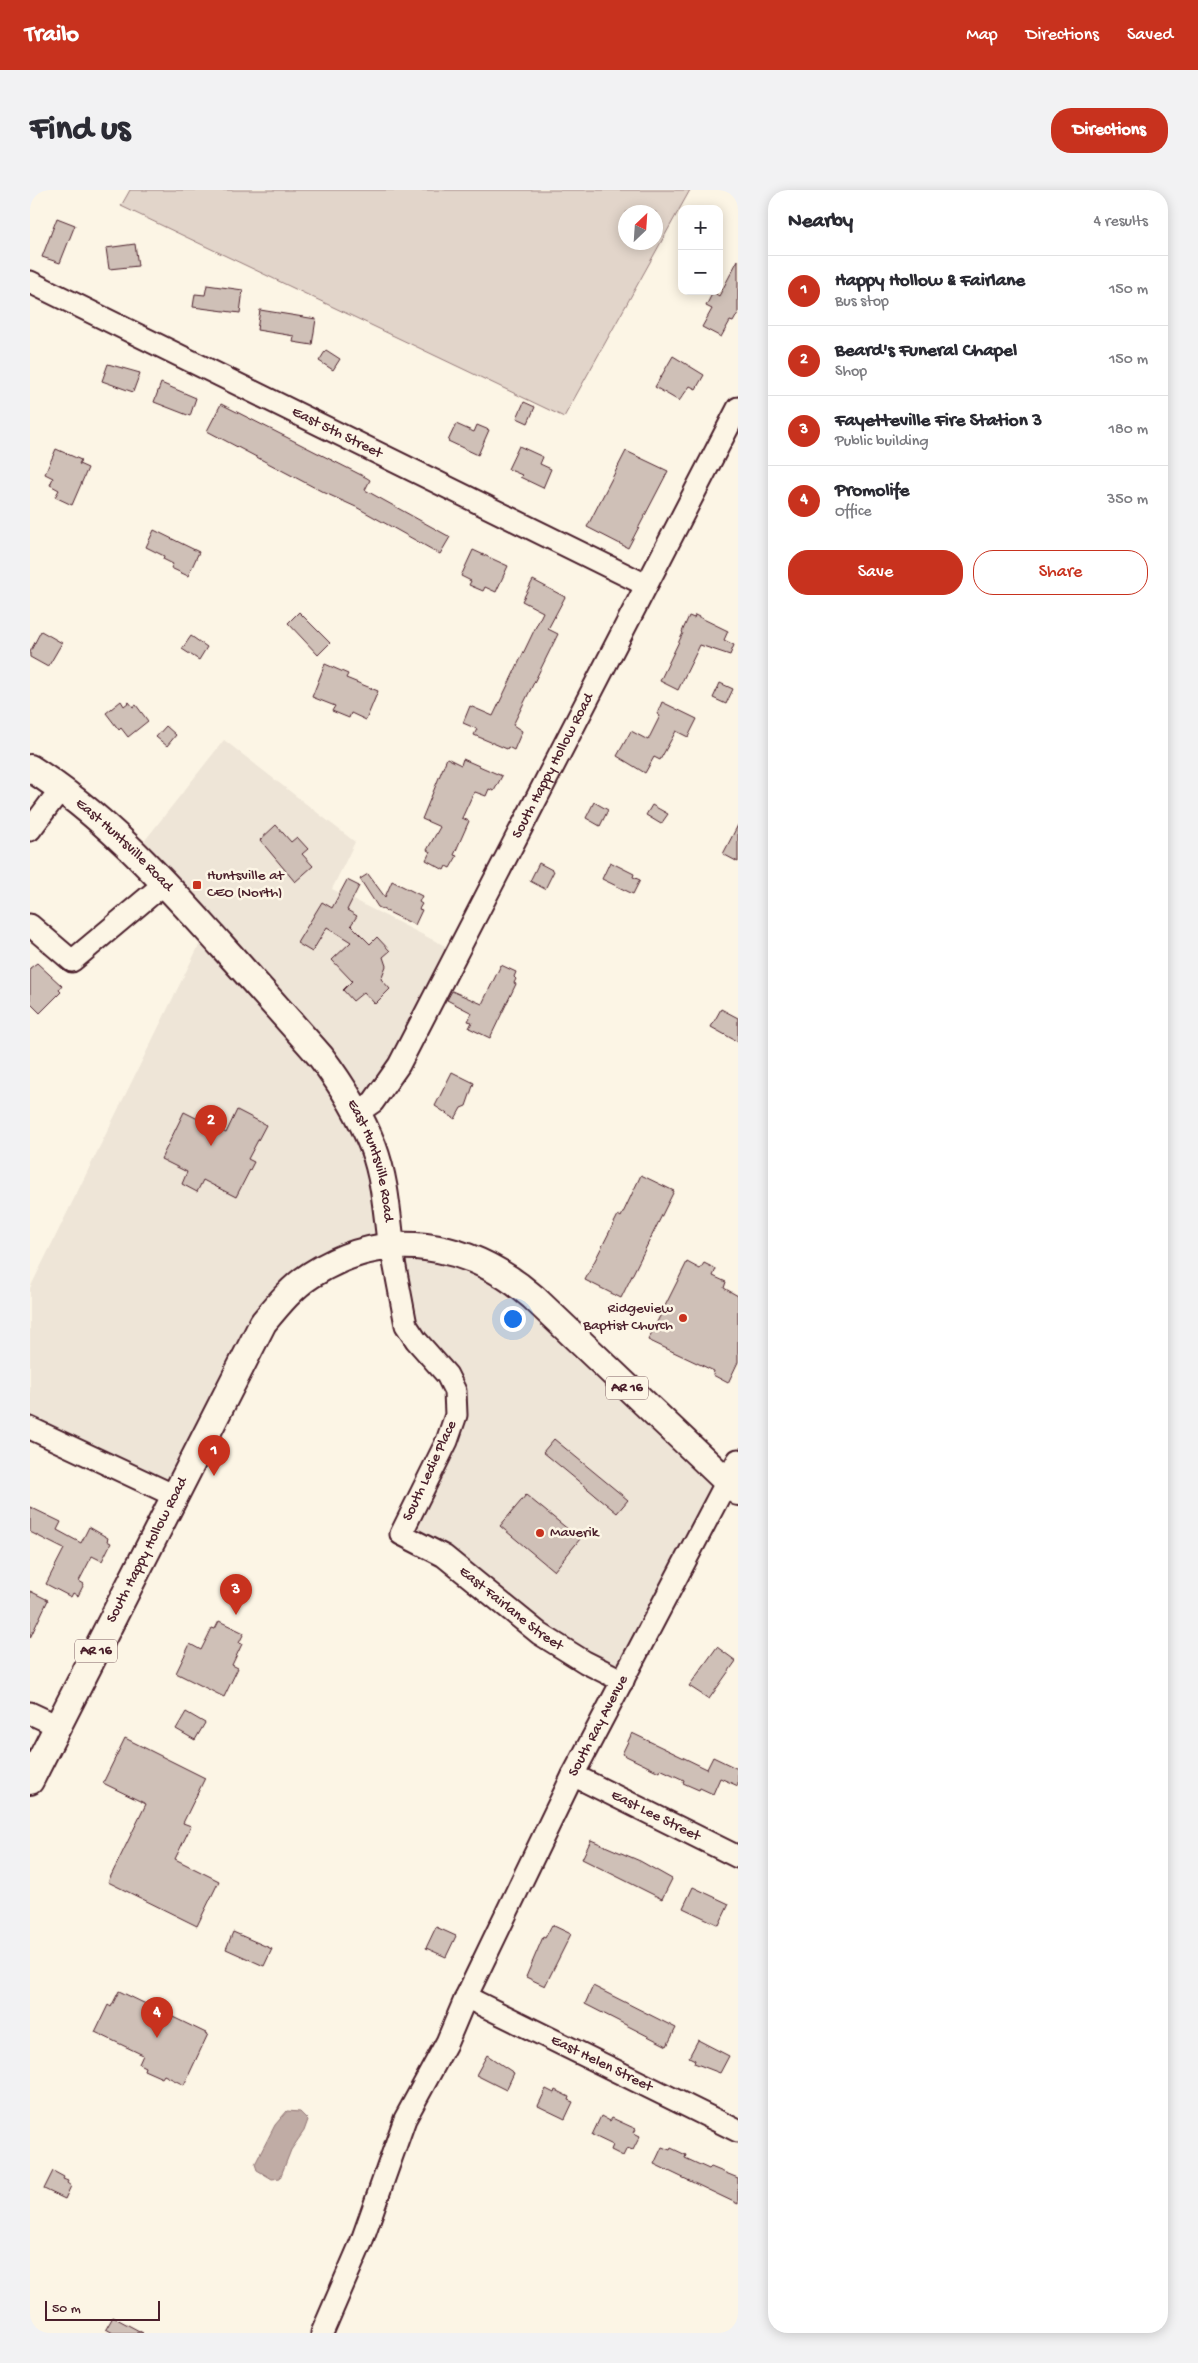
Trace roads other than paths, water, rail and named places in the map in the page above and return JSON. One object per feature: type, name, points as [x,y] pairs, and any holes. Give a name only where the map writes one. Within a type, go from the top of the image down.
[{"type":"main road","name":"East Huntsville Road","points":[[30,768],[123,842],[165,883],[321,1057],[343,1086],[373,1148],[384,1190],[391,1246]]},
{"type":"main road","name":"AR 16","points":[[391,1246],[433,1247],[466,1255],[511,1279],[533,1297],[732,1488]]},
{"type":"main road","name":"South Happy Hollow Road","points":[[30,1781],[246,1353],[269,1316],[287,1294],[326,1266],[360,1252],[391,1246]]},
{"type":"street","name":"East 5th Street","points":[[30,282],[646,585]]},
{"type":"street","name":"South Happy Hollow Road","points":[[357,1113],[374,1102],[399,1065],[738,408]]},
{"type":"street","points":[[30,830],[60,790]]},
{"type":"street","points":[[34,934],[72,961],[165,883]]},
{"type":"street","name":"South Ledie Place","points":[[391,1246],[406,1325],[416,1340],[447,1375],[455,1390],[456,1415],[447,1441],[401,1534]]},
{"type":"street","points":[[30,1428],[175,1496]]},
{"type":"street","name":"South Ray Avenue","points":[[322,2333],[361,2243],[405,2119],[448,2042],[466,1997],[573,1775],[622,1681],[732,1488],[738,1460]]},
{"type":"street","name":"East Fairlane Street","points":[[401,1534],[444,1556],[548,1640],[622,1681]]},
{"type":"street","points":[[30,1713],[58,1726]]},
{"type":"street","name":"East Lee Street","points":[[573,1775],[738,1857]]},
{"type":"street","name":"East Helen Street","points":[[466,1997],[738,2131]]},
{"type":"place","name":"Huntsville at CEO (North)","points":[[197,885]]},
{"type":"place","name":"Beard's Funeral Chapel","points":[[211,1146]]},
{"type":"place","name":"Ridgeview Baptist Church","points":[[683,1318]]},
{"type":"place","name":"Happy Hollow & Fairlane","points":[[214,1476]]},
{"type":"place","name":"Maverik","points":[[540,1533]]},
{"type":"place","name":"Fayetteville Fire Station 3","points":[[236,1615]]},
{"type":"place","name":"Promolife","points":[[157,2038]]}]
